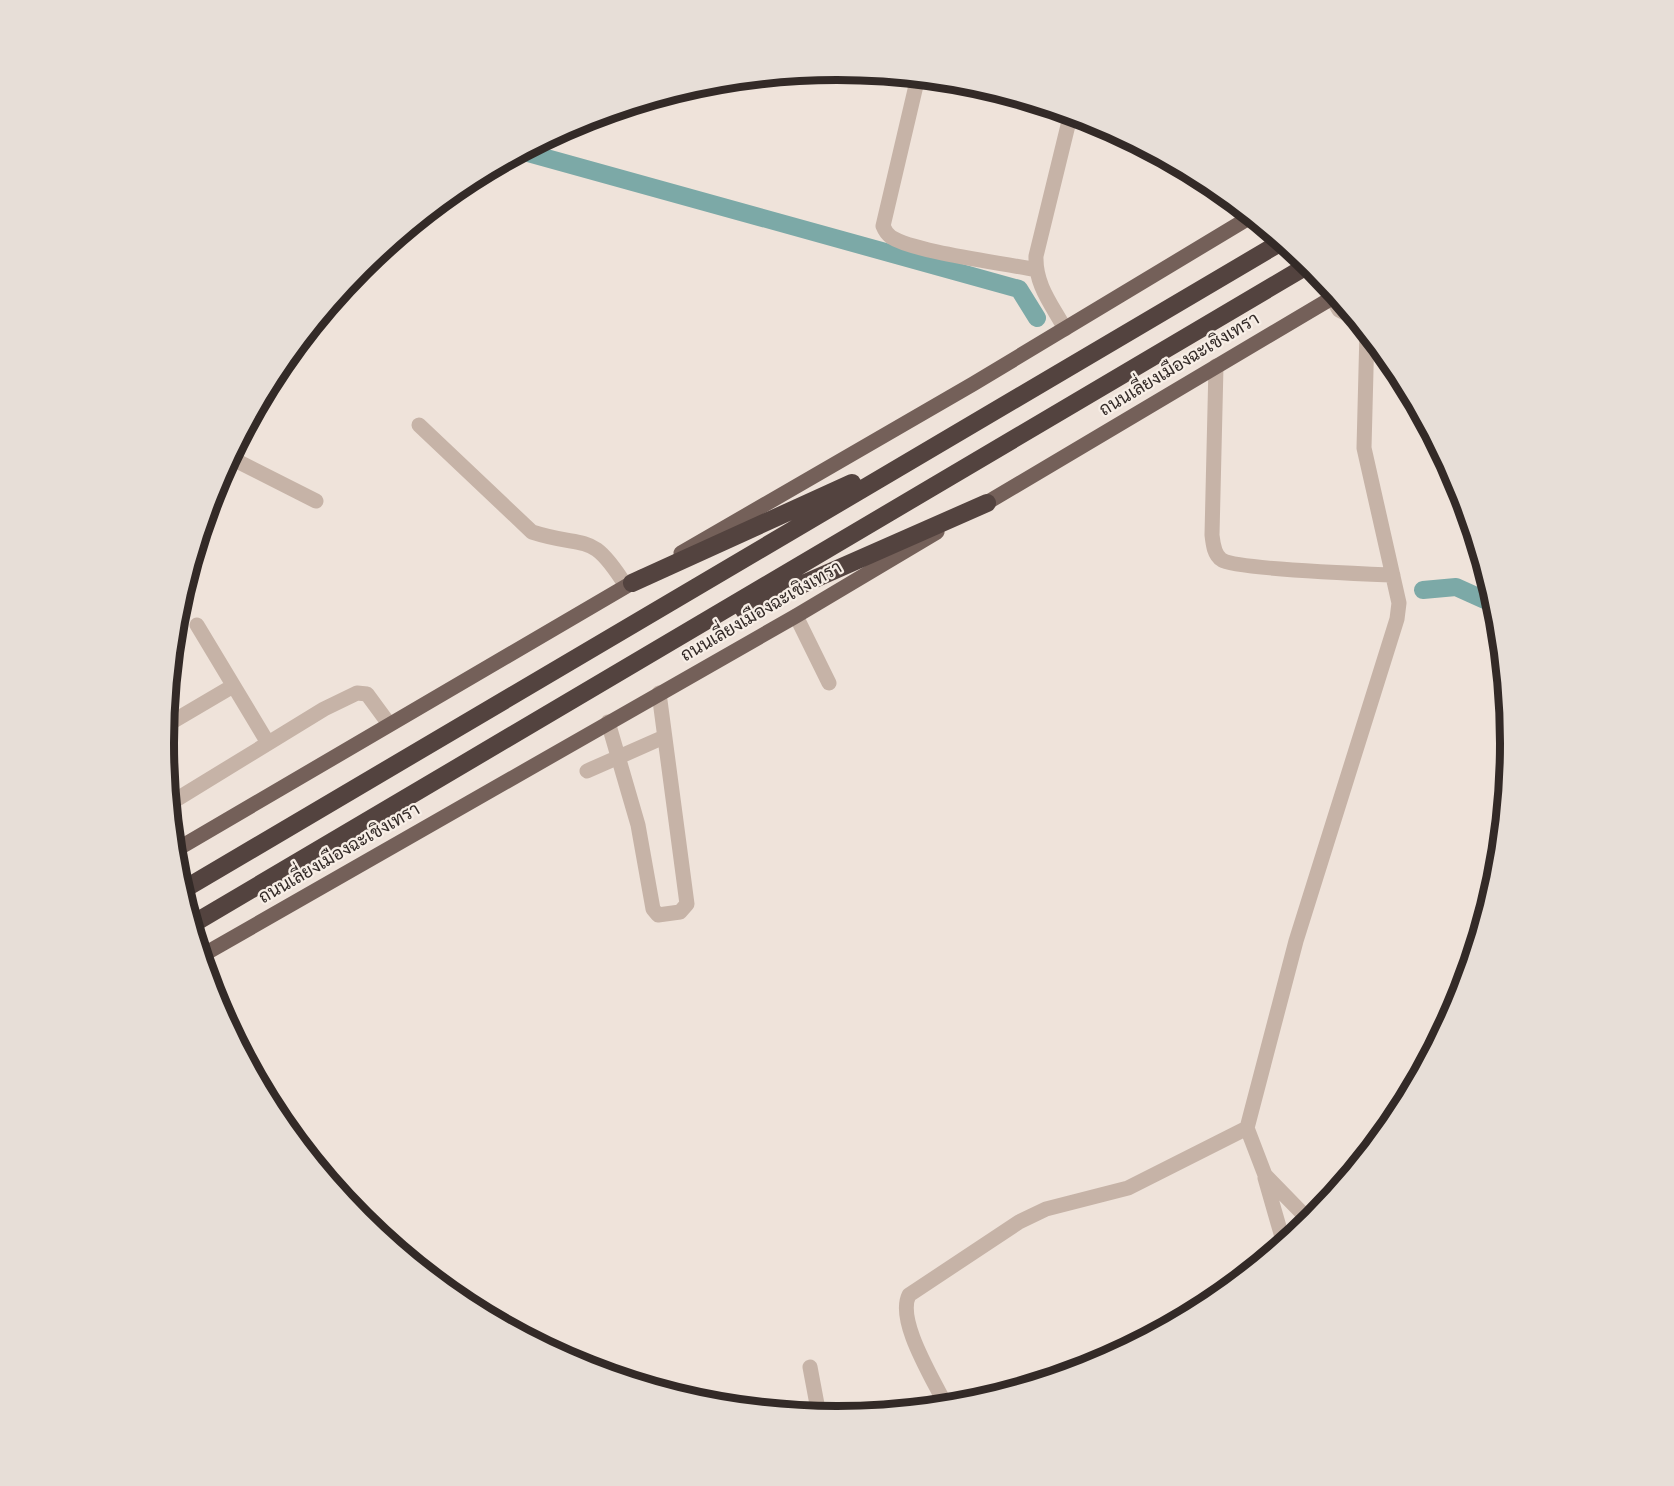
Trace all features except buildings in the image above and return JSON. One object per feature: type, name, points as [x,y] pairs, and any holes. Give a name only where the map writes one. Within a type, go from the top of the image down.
[{"type":"highway","points":[[189,886],[1276,245]]},
{"type":"highway","name":"ถนนเลี่ยงเมืองฉะเชิงเทรา","points":[[198,921],[1301,269]]},
{"type":"highway","points":[[629,584],[936,445]]},
{"type":"highway","points":[[668,643],[987,503]]},
{"type":"main road","points":[[182,846],[1065,329],[1245,220]]},
{"type":"main road","name":"ถนนเลี่ยงเมืองฉะเชิงเทรา","points":[[208,952],[796,616],[1329,299]]},
{"type":"street","points":[[916,84],[883,226],[886,233],[900,242],[1036,270]]},
{"type":"street","points":[[1065,329],[1042,291],[1036,270],[1036,256],[1069,122]]},
{"type":"street","points":[[1282,1235],[1265,1175],[1247,1128],[1296,941],[1399,603],[1364,448],[1366,343]]},
{"type":"street","points":[[1216,366],[1212,535],[1218,557],[1223,562],[1260,567],[1393,576]]},
{"type":"street","points":[[419,425],[532,532],[551,538],[591,544],[609,559],[629,584]]},
{"type":"street","points":[[237,461],[316,501]]},
{"type":"street","points":[[796,616],[829,682]]},
{"type":"street","points":[[198,626],[268,743]]},
{"type":"street","points":[[175,720],[233,686]]},
{"type":"street","points":[[176,800],[324,709],[357,693],[367,694],[389,724]]},
{"type":"street","points":[[608,722],[638,825],[653,909],[658,915],[680,912],[687,904],[659,693]]},
{"type":"street","points":[[587,771],[664,737]]},
{"type":"street","points":[[942,1398],[906,1318],[909,1295],[1019,1222],[1046,1209],[1128,1188],[1247,1128]]},
{"type":"street","points":[[1265,1175],[1304,1214]]},
{"type":"street","points":[[810,1367],[817,1406]]},
{"type":"waterway","points":[[532,154],[1019,289],[1037,318]]},
{"type":"waterway","points":[[1423,590],[1456,587],[1485,600]]}]
